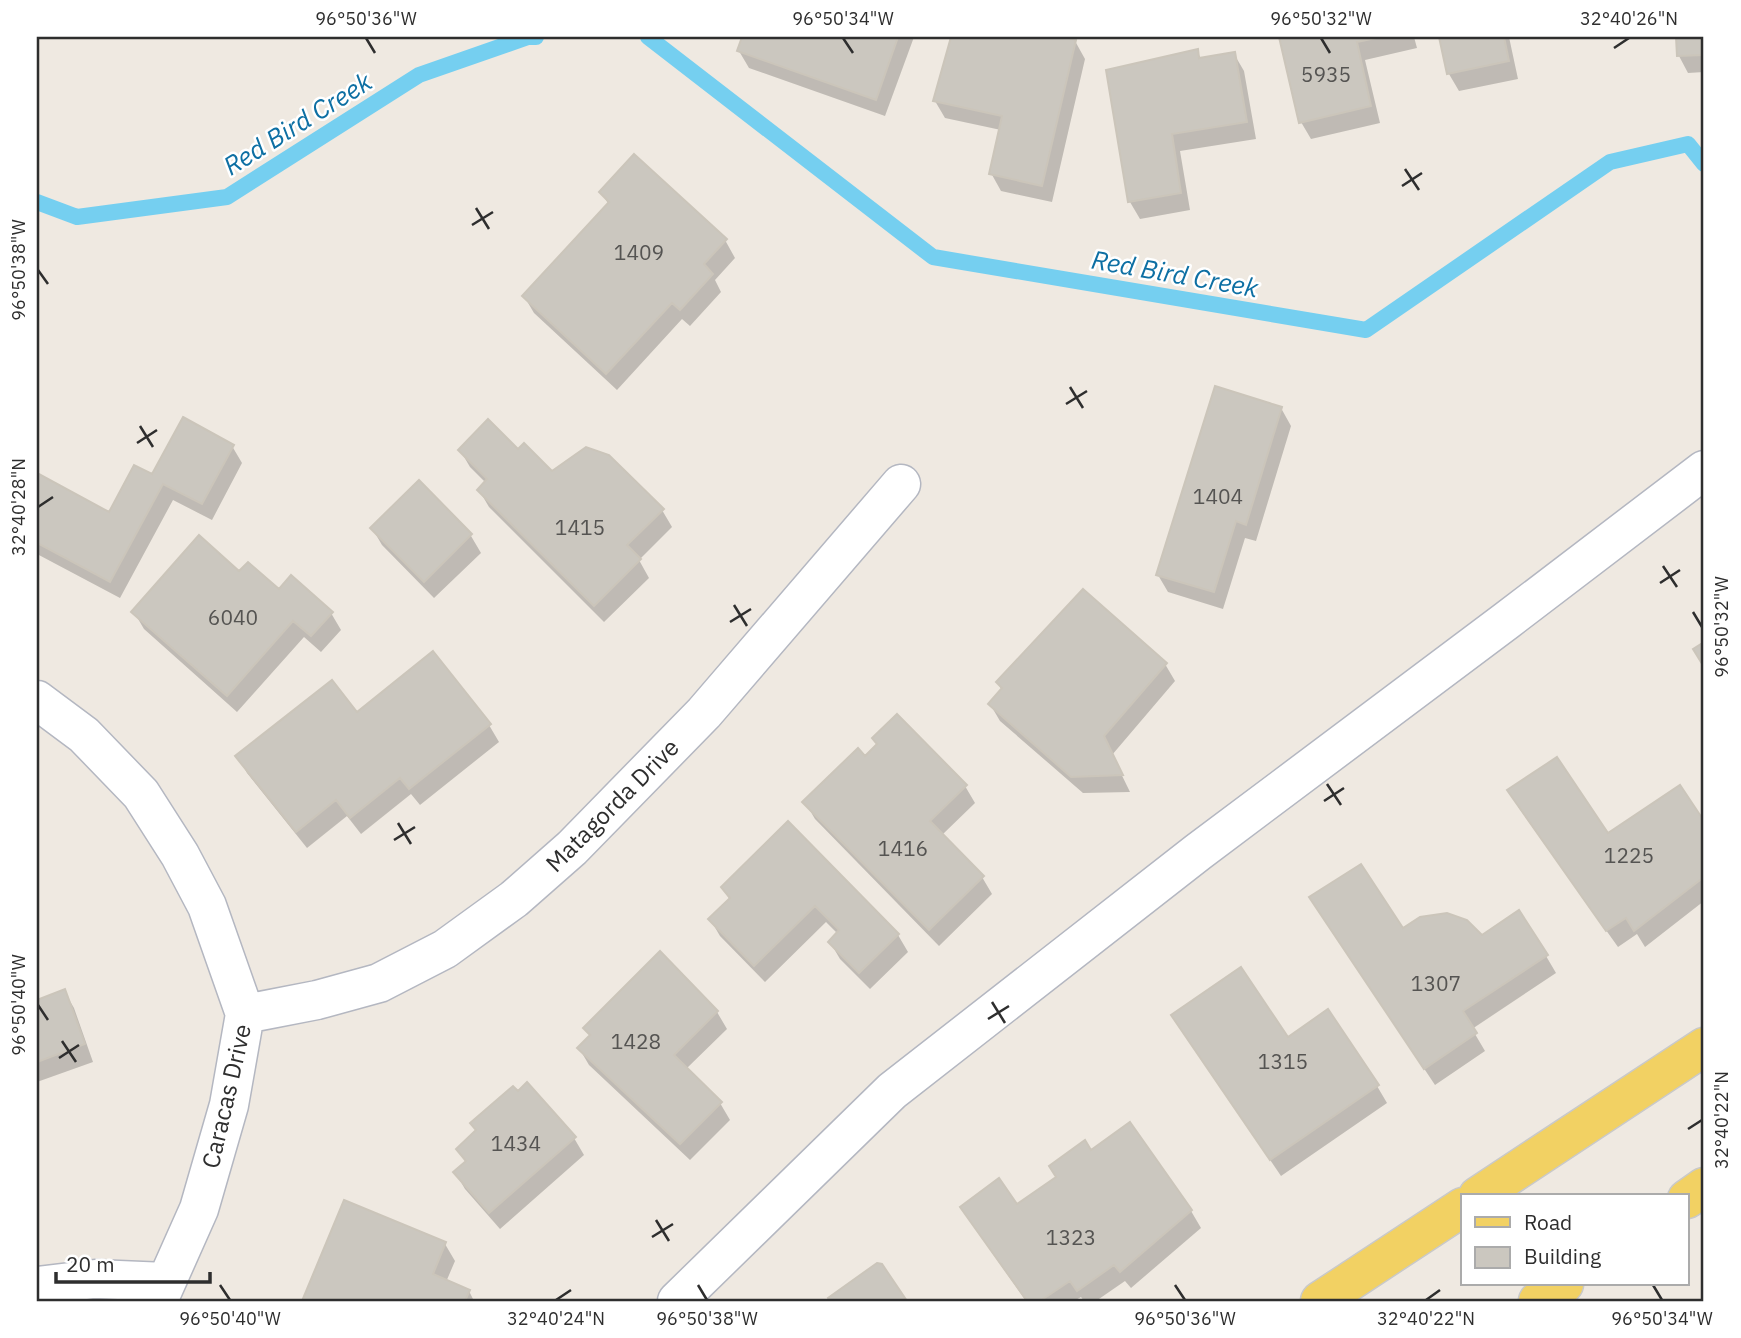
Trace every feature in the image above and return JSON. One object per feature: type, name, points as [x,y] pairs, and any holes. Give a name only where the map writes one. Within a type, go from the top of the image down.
[{"type":"main road","points":[[1481,1194],[1704,1047]]},
{"type":"main road","points":[[1688,1198],[1704,1187]]},
{"type":"main road","points":[[1320,1301],[1461,1208]]},
{"type":"main road","points":[[1538,1301],[1561,1286]]},
{"type":"street","points":[[677,1301],[892,1091],[1198,852],[1704,470]]},
{"type":"street","name":"Matagorda Drive","points":[[245,1014],[317,1000],[379,983],[445,949],[514,899],[572,848],[704,713],[901,484]]},
{"type":"street","name":"Caracas Drive","points":[[37,700],[84,735],[141,794],[180,855],[207,906],[245,1014],[229,1105],[203,1196],[162,1292]]},
{"type":"street","points":[[37,1286],[95,1279],[162,1292]]},
{"type":"building","points":[[742,37],[898,37],[876,100],[737,51]]},
{"type":"building","points":[[951,37],[1065,37],[1076,40],[1042,186],[989,174],[1002,116],[933,101]]},
{"type":"building","points":[[1279,37],[1381,37],[1357,42],[1371,106],[1299,123]]},
{"type":"building","points":[[1439,37],[1504,37],[1509,61],[1447,74]]},
{"type":"building","points":[[1676,37],[1704,37],[1704,55],[1677,56]]},
{"type":"building","points":[[1198,49],[1199,58],[1235,52],[1247,122],[1172,134],[1181,193],[1128,202],[1106,70]]},
{"type":"building","points":[[634,154],[727,239],[704,264],[713,274],[680,310],[672,303],[606,374],[522,296],[609,202],[599,192]]},
{"type":"building","points":[[1215,386],[1282,407],[1246,525],[1236,521],[1214,592],[1156,575]]},
{"type":"building","points":[[183,417],[234,445],[202,504],[163,484],[110,582],[37,543],[37,473],[109,512],[134,465],[152,474]]},
{"type":"building","points":[[488,419],[518,449],[524,443],[552,471],[586,447],[609,455],[664,509],[627,545],[641,559],[594,606],[477,490],[487,479],[458,450]]},
{"type":"building","points":[[419,480],[472,534],[424,582],[370,528]]},
{"type":"building","points":[[199,535],[239,571],[248,562],[279,589],[291,575],[333,612],[311,636],[293,621],[227,696],[131,612]]},
{"type":"building","points":[[1083,589],[1167,663],[1104,736],[1123,775],[1071,777],[988,704],[1002,688],[996,682]]},
{"type":"building","points":[[1704,642],[1704,667],[1693,649]]},
{"type":"building","points":[[433,651],[491,724],[409,789],[400,778],[350,818],[336,800],[296,832],[235,756],[332,680],[357,712]]},
{"type":"building","points":[[897,714],[967,785],[930,821],[984,876],[929,930],[802,802],[858,748],[865,756],[877,744],[872,738]]},
{"type":"building","points":[[1557,757],[1608,833],[1680,785],[1704,821],[1704,877],[1634,931],[1626,918],[1606,931],[1507,790]]},
{"type":"building","points":[[788,821],[899,934],[859,973],[828,942],[839,930],[815,906],[754,966],[708,919],[730,898],[721,887]]},
{"type":"building","points":[[1361,864],[1403,928],[1420,917],[1447,913],[1467,920],[1482,935],[1519,910],[1548,955],[1463,1011],[1477,1033],[1424,1069],[1309,897]]},
{"type":"building","points":[[660,951],[718,1011],[674,1055],[722,1102],[680,1144],[577,1048],[590,1035],[583,1028]]},
{"type":"building","points":[[1241,967],[1288,1037],[1328,1009],[1379,1085],[1270,1160],[1171,1015]]},
{"type":"building","points":[[65,989],[85,1044],[37,1062],[37,1000]]},
{"type":"building","points":[[527,1082],[576,1137],[489,1213],[453,1172],[466,1161],[456,1149],[476,1130],[470,1123],[513,1086],[518,1091]]},
{"type":"building","points":[[1130,1122],[1192,1210],[1120,1272],[1114,1265],[1077,1291],[1070,1281],[1040,1301],[1027,1301],[960,1207],[999,1178],[1017,1204],[1056,1177],[1049,1166],[1085,1140],[1091,1150]]},
{"type":"building","points":[[344,1200],[446,1242],[433,1274],[470,1290],[465,1301],[302,1301]]},
{"type":"building","points":[[877,1263],[882,1264],[907,1301],[830,1301],[828,1298]]},
{"type":"waterway","name":"Red Bird Creek","points":[[37,202],[77,217],[227,197],[419,75],[528,37],[536,37]]},
{"type":"waterway","name":"Red Bird Creek","points":[[648,37],[933,257],[1366,330],[1610,162],[1688,144],[1704,164]]}]
